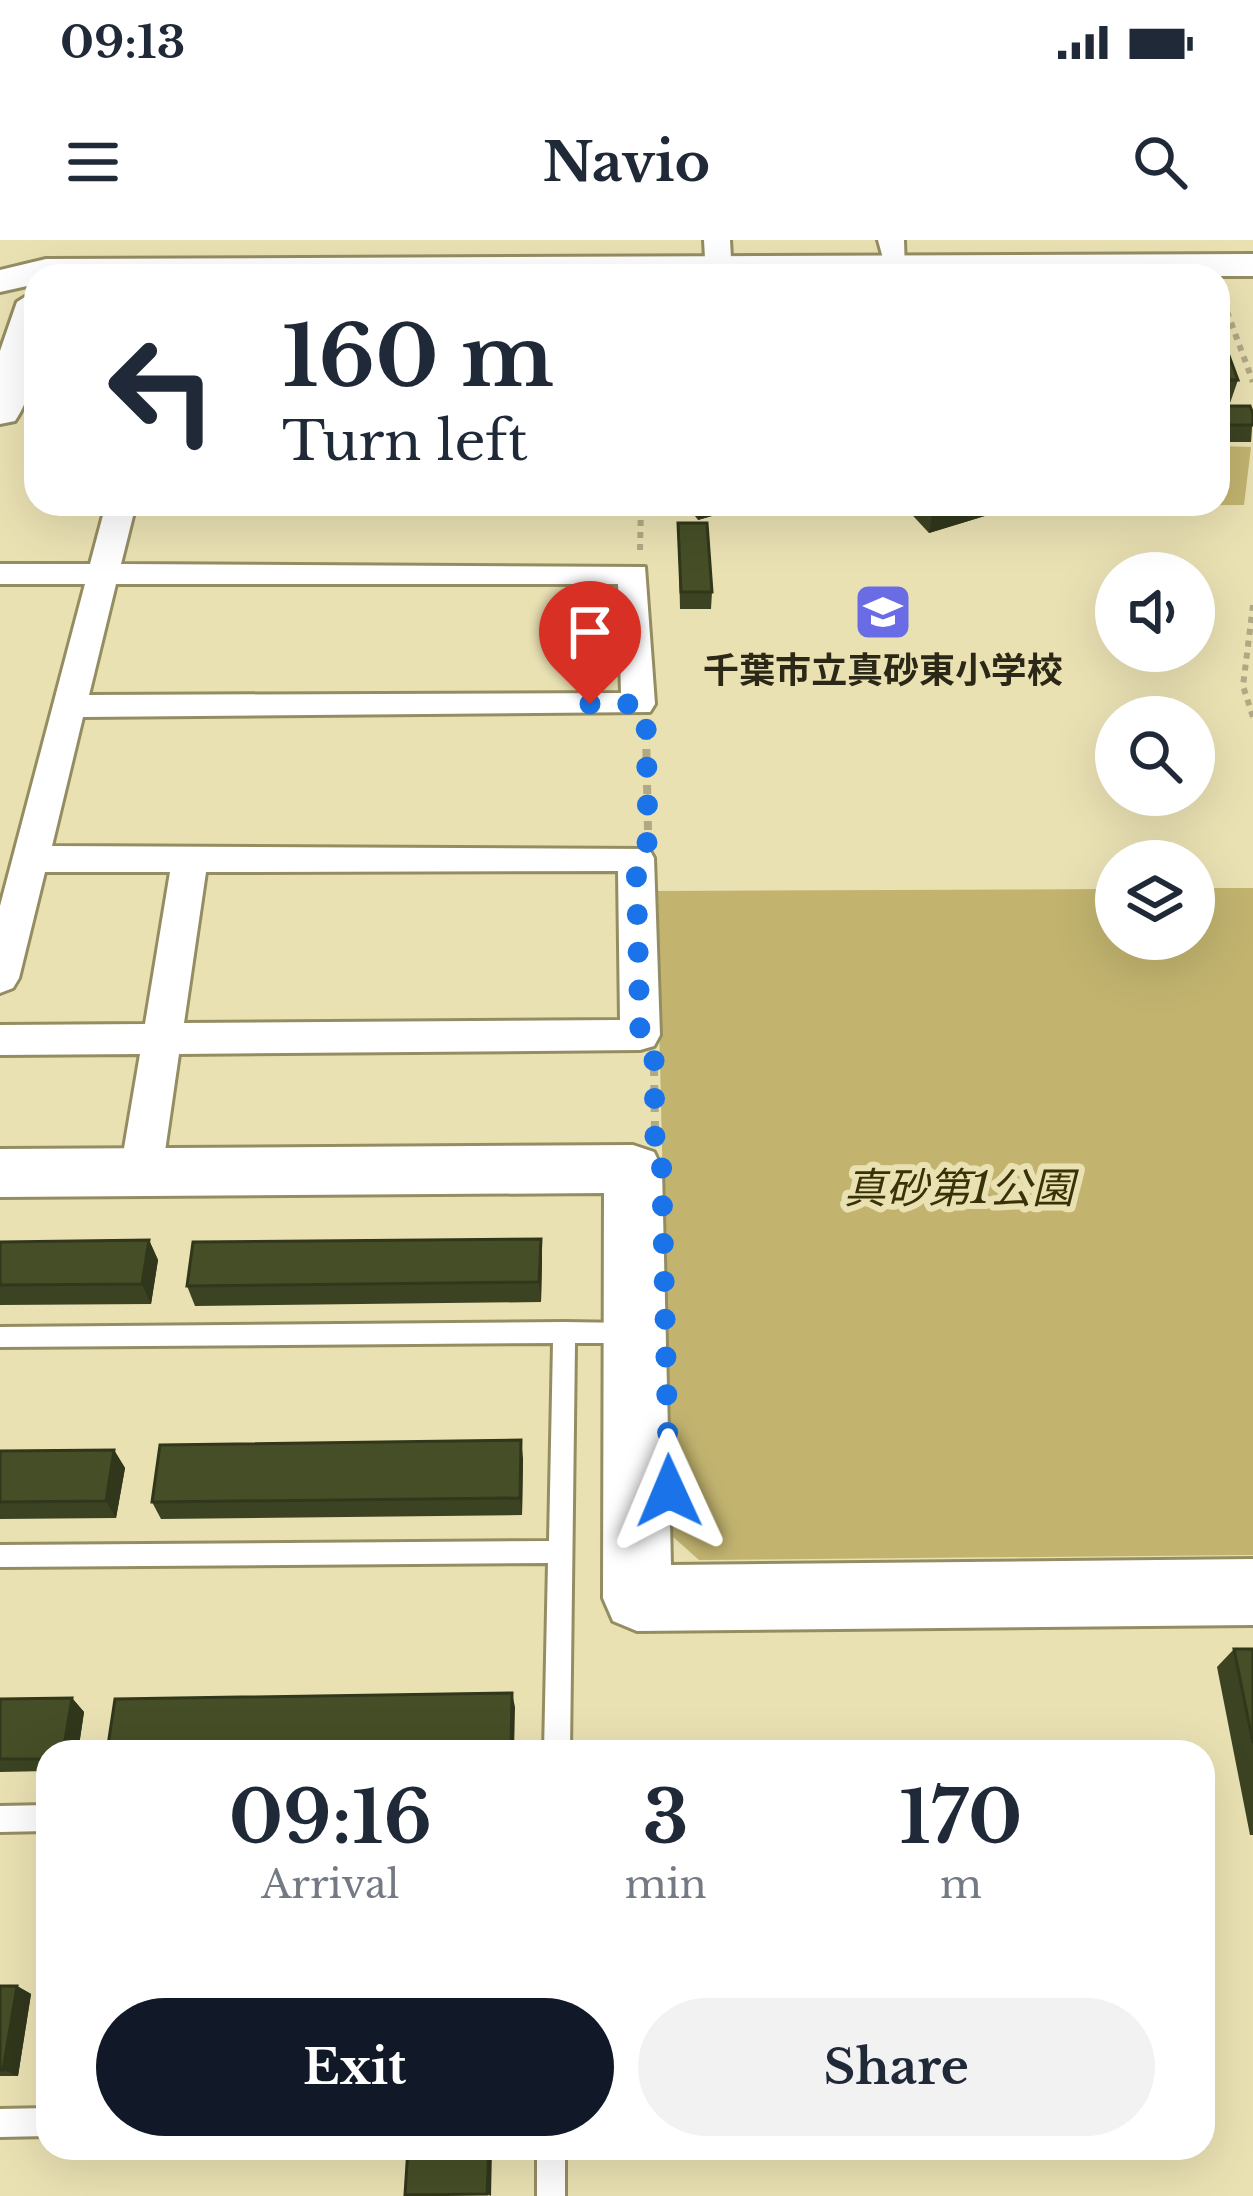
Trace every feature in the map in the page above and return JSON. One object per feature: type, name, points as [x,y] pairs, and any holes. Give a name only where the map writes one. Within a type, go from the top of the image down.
[{"type":"street","points":[[0,260],[9,240],[32,264]]},
{"type":"street","points":[[655,264],[893,253],[1052,264]]},
{"type":"street","points":[[0,412],[24,336]]},
{"type":"street","points":[[0,978],[118,516]]},
{"type":"street","points":[[0,574],[634,574],[638,704],[69,706]]},
{"type":"street","points":[[0,1040],[640,1035],[636,858],[29,860]]},
{"type":"street","points":[[141,1172],[190,860]]},
{"type":"street","points":[[0,1173],[633,1169],[637,1598],[1253,1592]]},
{"type":"lane","points":[[557,1740],[564,1333]]},
{"type":"lane","points":[[0,1336],[635,1333]]},
{"type":"lane","points":[[0,1556],[560,1552]]},
{"type":"lane","points":[[0,1819],[36,1818]]},
{"type":"lane","points":[[0,2123],[36,2122]]},
{"type":"lane","points":[[551,2160],[551,2196]]},
{"type":"path","points":[[1230,320],[1253,382]]},
{"type":"path","points":[[634,574],[640,557],[640,516]]},
{"type":"path","points":[[1253,605],[1243,686],[1253,717]]},
{"type":"path","points":[[636,858],[648,841],[646,717],[638,704]]},
{"type":"path","points":[[640,1035],[654,1052],[655,1142],[661,1142]]},
{"type":"green space","points":[[1230,446],[1251,447],[1244,505],[1230,505]]},
{"type":"green space","name":"真砂第1公園","points":[[1215,888],[1253,888],[1253,1555],[699,1560],[671,1535],[656,891],[1095,889],[1095,960],[1215,960]]},
{"type":"building","points":[[1230,406],[1250,406],[1253,425],[1230,425]]},
{"type":"building","points":[[678,523],[707,523],[712,592],[681,592]]},
{"type":"building","points":[[541,1239],[539,1282],[187,1286],[193,1242]]},
{"type":"building","points":[[149,1240],[142,1284],[0,1285],[0,1242]]},
{"type":"building","points":[[521,1440],[520,1498],[152,1502],[160,1445]]},
{"type":"building","points":[[114,1450],[106,1501],[0,1502],[0,1451]]},
{"type":"building","points":[[1234,1649],[1253,1649],[1253,1743]]},
{"type":"building","points":[[512,1693],[511,1740],[109,1740],[115,1699]]},
{"type":"building","points":[[72,1698],[65,1740],[36,1740],[36,1759],[0,1759],[0,1699]]},
{"type":"building","points":[[0,1986],[17,1986],[3,2070],[0,2070]]},
{"type":"building","points":[[407,2160],[488,2160],[487,2194],[405,2195]]},
{"type":"place","name":"千葉市立真砂東小学校","points":[[883,612]]},
{"type":"route","points":[[590,704],[638,704],[646,717],[648,841],[636,858],[640,1035],[654,1052],[655,1142],[661,1142],[669,1491]]}]
